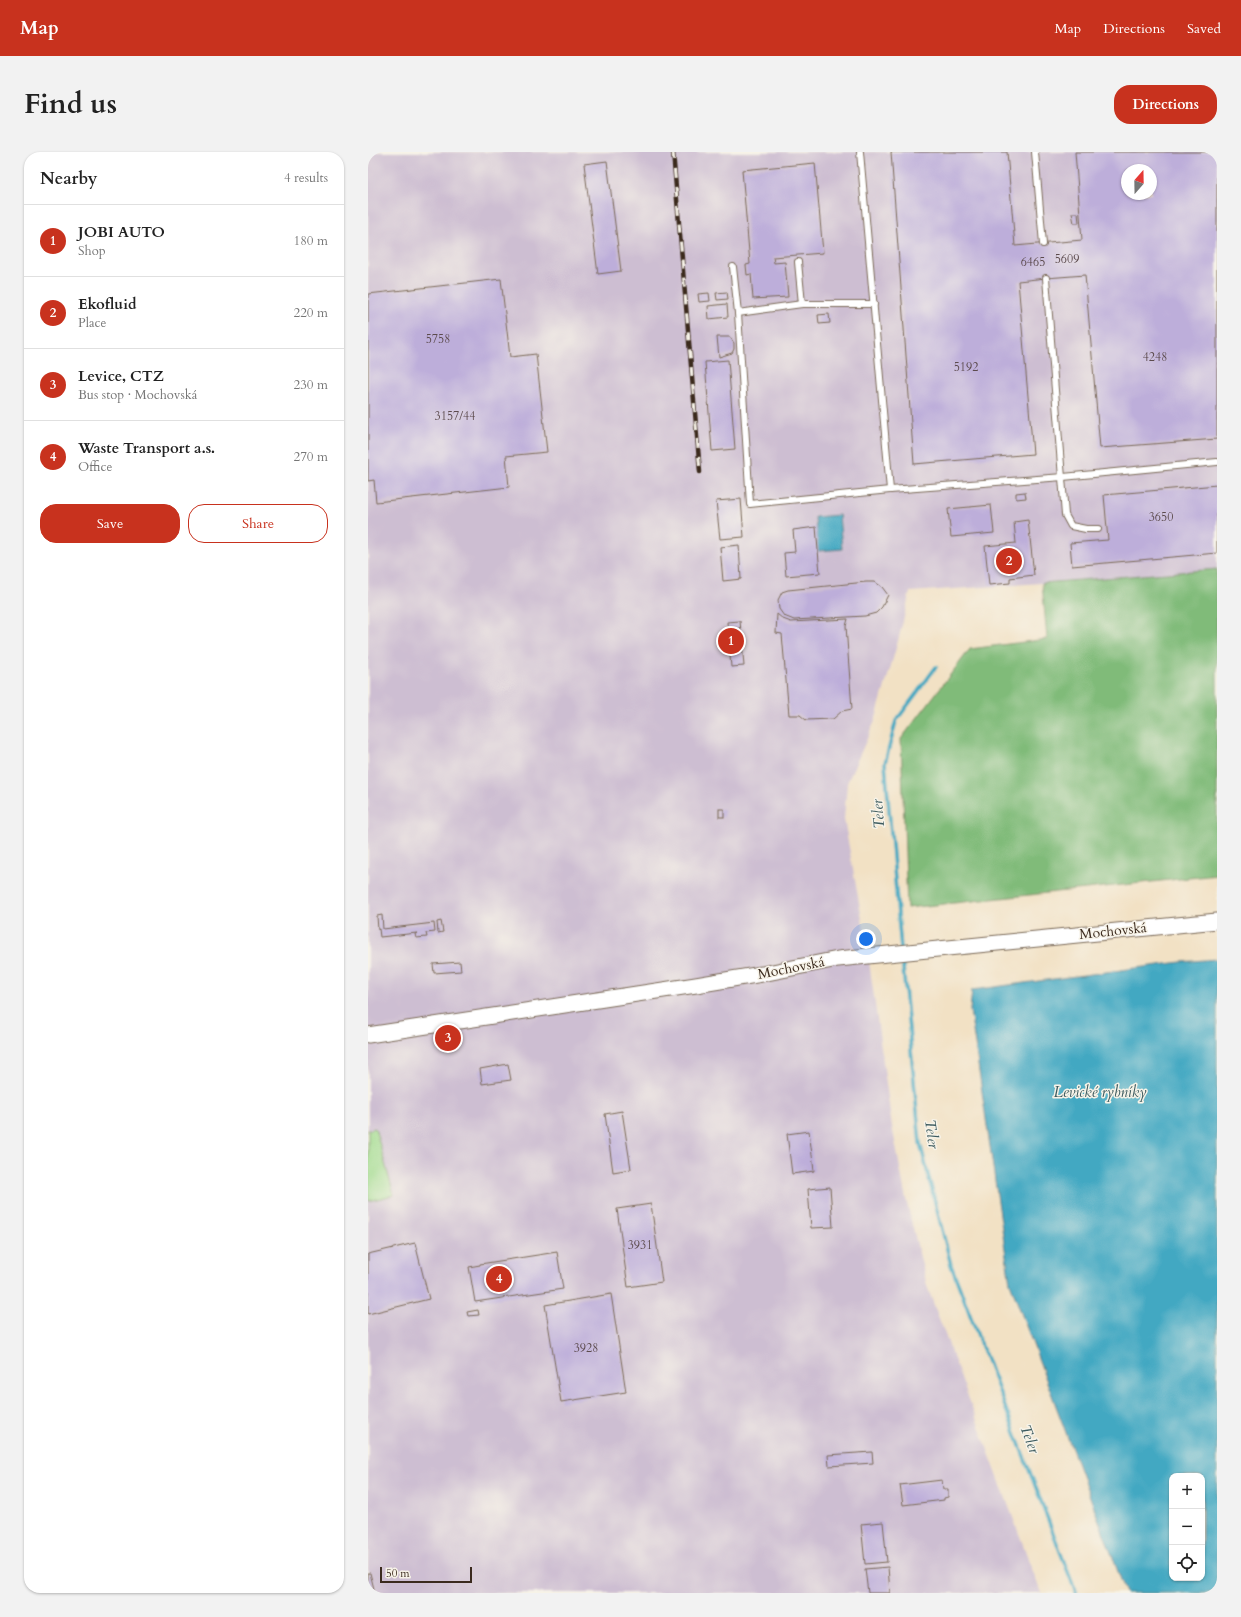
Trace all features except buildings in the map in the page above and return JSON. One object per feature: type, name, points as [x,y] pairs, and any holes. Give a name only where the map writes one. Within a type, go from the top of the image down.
[{"type":"street","name":"Mochovská","points":[[368,1035],[696,985],[838,959],[915,950],[1217,921]]},
{"type":"lane","points":[[860,152],[890,490]]},
{"type":"lane","points":[[1036,152],[1043,244]]},
{"type":"lane","points":[[798,262],[802,304]]},
{"type":"lane","points":[[733,267],[738,313],[750,504],[890,490],[1063,477],[1217,462]]},
{"type":"lane","points":[[1046,278],[1066,515],[1071,526],[1086,529],[1098,529]]},
{"type":"lane","points":[[738,313],[802,304],[874,304]]},
{"type":"shaded area","points":[[368,152],[1217,152],[1217,569],[910,592],[898,641],[875,721],[847,783],[844,819],[867,947],[892,1126],[906,1199],[927,1286],[1041,1593],[368,1593]]},
{"type":"green space","points":[[1217,569],[1217,875],[907,908],[901,739],[970,649],[1047,639],[1042,583]]},
{"type":"green space","points":[[375,1128],[394,1195],[368,1201],[368,1130]]},
{"type":"water","points":[[839,515],[842,549],[818,551],[815,517]]},
{"type":"water","name":"Levické rybníky","points":[[1217,959],[1217,1593],[1126,1593],[1010,1283],[970,1010],[972,990],[1181,962]]},
{"type":"waterway","name":"Teler","points":[[901,949],[885,763],[896,721],[936,667]]},
{"type":"waterway","name":"Teler","points":[[902,957],[920,1143],[951,1265],[1076,1593]]},
{"type":"railway","points":[[673,152],[700,472]]},
{"type":"place","name":"Ekofluid","points":[[1009,561]]},
{"type":"place","name":"JOBI AUTO","points":[[731,641]]},
{"type":"place","name":"Levice, CTZ","points":[[448,1038]]},
{"type":"place","name":"Waste Transport a.s.","points":[[499,1279]]}]
